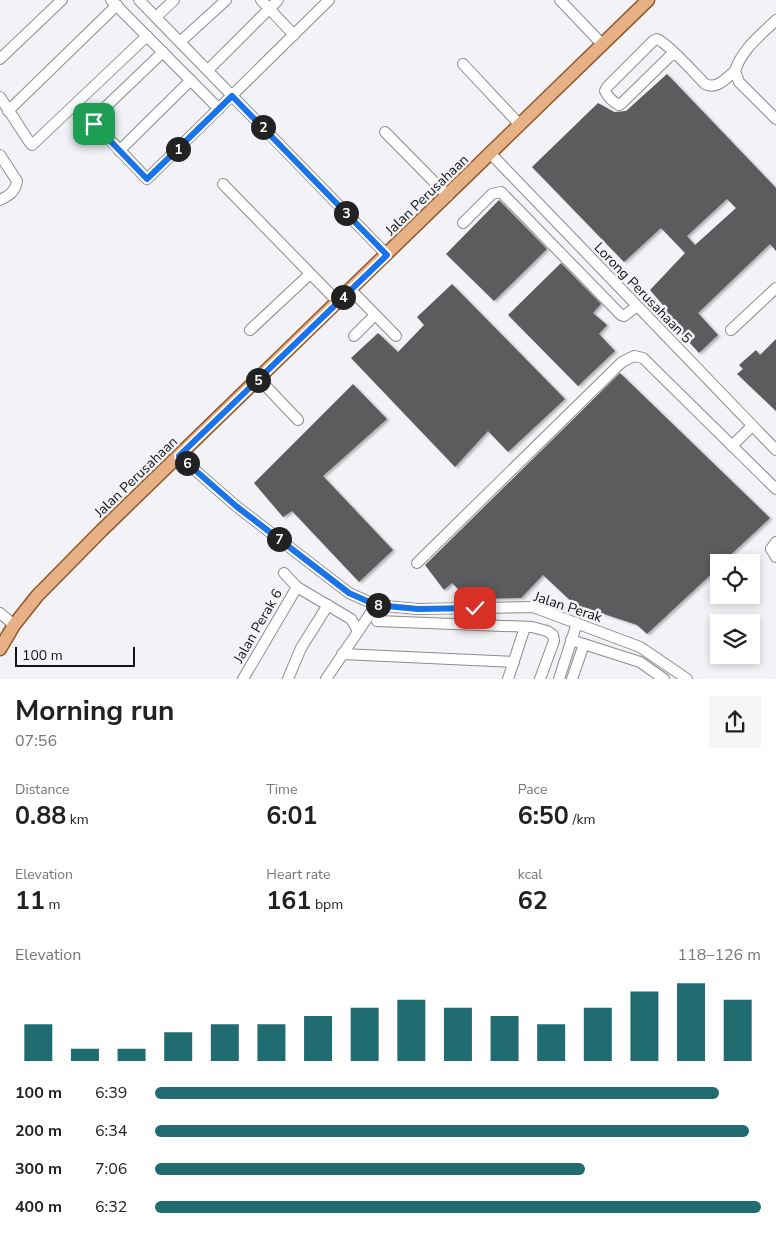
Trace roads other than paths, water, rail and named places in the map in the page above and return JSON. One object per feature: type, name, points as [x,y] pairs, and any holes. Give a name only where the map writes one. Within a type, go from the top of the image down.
[{"type":"main road","name":"Jalan Perusahaan","points":[[0,649],[14,625],[37,596],[102,530],[648,0]]},
{"type":"street","points":[[0,59],[62,0]]},
{"type":"street","points":[[139,0],[387,255]]},
{"type":"street","points":[[156,17],[174,0]]},
{"type":"street","points":[[180,42],[226,0]]},
{"type":"street","points":[[261,0],[294,35]]},
{"type":"street","points":[[208,70],[278,0]]},
{"type":"street","points":[[163,52],[94,118],[93,122],[147,179],[329,0]]},
{"type":"street","points":[[560,0],[602,44]]},
{"type":"street","points":[[8,111],[114,3],[219,109]]},
{"type":"street","points":[[675,54],[619,105],[607,95],[605,91],[607,87],[657,39],[675,54],[705,84],[710,87],[716,86],[735,71],[739,59],[748,46],[776,20]]},
{"type":"street","points":[[0,97],[32,144],[147,36]]},
{"type":"street","points":[[463,64],[520,125]]},
{"type":"street","points":[[735,71],[739,82],[776,119]]},
{"type":"street","points":[[119,151],[191,80]]},
{"type":"street","points":[[385,132],[448,196]]},
{"type":"street","name":"Lorong Perusahaan 5","points":[[491,154],[776,450]]},
{"type":"street","points":[[0,156],[17,181],[16,189],[0,200]]},
{"type":"street","points":[[223,184],[338,302]]},
{"type":"street","points":[[463,223],[492,194],[501,192],[621,315],[628,315],[637,306]]},
{"type":"street","points":[[250,330],[310,274]]},
{"type":"street","points":[[730,330],[776,288]]},
{"type":"street","points":[[351,290],[396,336]]},
{"type":"street","points":[[354,336],[375,315]]},
{"type":"street","points":[[417,563],[622,362],[634,356],[643,358],[776,489]]},
{"type":"street","points":[[259,379],[298,420]]},
{"type":"street","points":[[732,446],[752,426]]},
{"type":"street","name":"Jalan Perak","points":[[179,456],[236,506],[349,593],[376,605],[418,609],[533,606],[640,646],[687,679]]},
{"type":"street","points":[[776,542],[771,549],[776,557]]},
{"type":"street","name":"Jalan Perak 6","points":[[284,573],[297,587],[351,619],[358,631]]},
{"type":"street","name":"Jalan Perak 6","points":[[243,679],[297,587]]},
{"type":"street","points":[[288,679],[301,648],[328,605]]},
{"type":"street","points":[[326,679],[376,605]]},
{"type":"street","points":[[0,613],[14,625]]},
{"type":"street","points":[[377,621],[525,627],[547,631],[553,635],[554,641],[540,679]]},
{"type":"street","points":[[559,679],[577,623]]},
{"type":"street","points":[[508,679],[525,627]]},
{"type":"street","points":[[571,640],[640,662],[664,679]]},
{"type":"street","points":[[572,679],[584,644]]},
{"type":"street","points":[[342,654],[514,662]]}]
